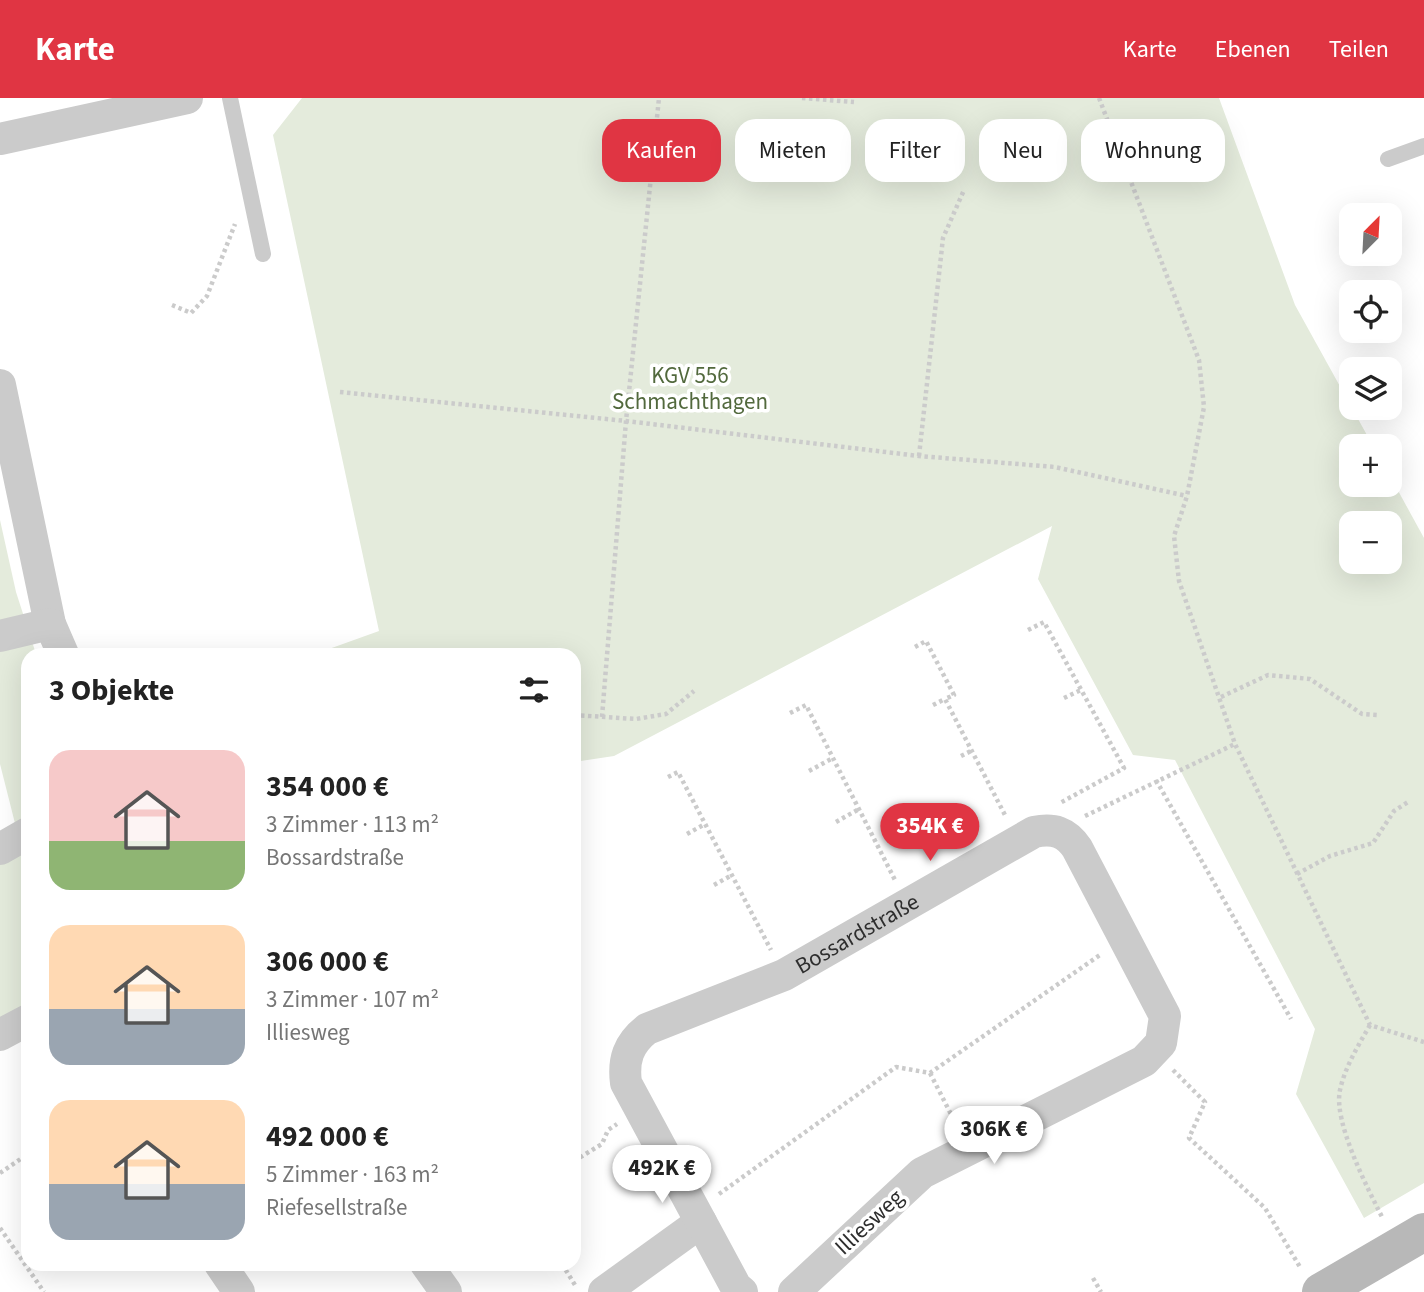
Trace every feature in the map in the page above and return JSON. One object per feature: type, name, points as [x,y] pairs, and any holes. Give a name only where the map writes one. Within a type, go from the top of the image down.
[{"type":"street","points":[[0,139],[187,98]]},
{"type":"street","points":[[0,385],[50,624],[60,648]]},
{"type":"street","points":[[0,636],[50,624]]},
{"type":"street","points":[[1054,819],[1077,848],[1165,1016],[1160,1043]]},
{"type":"street","name":"Bossardstraße","points":[[633,1095],[626,1057],[630,1046],[647,1029],[784,975],[908,906],[1054,819]]},
{"type":"street","points":[[0,849],[21,837]]},
{"type":"street","points":[[0,1035],[21,1024]]},
{"type":"street","name":"Illiesweg","points":[[794,1292],[922,1173],[1144,1061],[1160,1043]]},
{"type":"street","points":[[633,1095],[736,1287],[742,1292]]},
{"type":"street","points":[[604,1292],[698,1216]]},
{"type":"street","points":[[1311,1280],[1411,1239]]},
{"type":"street","points":[[225,1271],[239,1292]]},
{"type":"street","points":[[431,1271],[446,1292]]},
{"type":"lane","points":[[230,98],[264,254]]},
{"type":"lane","points":[[1388,159],[1424,146]]},
{"type":"path","points":[[602,718],[626,421],[659,98]]},
{"type":"path","points":[[802,98],[854,102]]},
{"type":"path","points":[[1099,98],[1199,360],[1204,408],[1187,496],[1174,536],[1179,581],[1235,744],[1370,1025],[1424,1042]]},
{"type":"path","points":[[172,305],[191,313],[207,296],[249,188]]},
{"type":"path","points":[[919,456],[943,238],[964,190]]},
{"type":"path","points":[[340,392],[626,421],[919,456],[1055,467],[1187,496]]},
{"type":"path","points":[[1028,631],[1044,622],[1124,768],[1054,819]]},
{"type":"path","points":[[915,647],[926,641],[954,695],[933,705]]},
{"type":"path","points":[[1221,697],[1268,676],[1310,679],[1362,714],[1377,715]]},
{"type":"path","points":[[1064,698],[1081,690]]},
{"type":"path","points":[[581,716],[636,719],[666,714],[694,691]]},
{"type":"path","points":[[945,699],[1019,841]]},
{"type":"path","points":[[790,713],[806,705],[908,906]]},
{"type":"path","points":[[1054,819],[1156,780],[1235,744]]},
{"type":"path","points":[[961,757],[971,751]]},
{"type":"path","points":[[809,771],[833,758]]},
{"type":"path","points":[[668,777],[678,772],[784,975]]},
{"type":"path","points":[[1156,780],[1291,1018]]},
{"type":"path","points":[[1297,874],[1329,856],[1373,843],[1394,811],[1408,803]]},
{"type":"path","points":[[836,822],[859,809]]},
{"type":"path","points":[[687,834],[705,824]]},
{"type":"path","points":[[714,885],[732,875]]},
{"type":"path","points":[[698,1216],[896,1067],[930,1073],[1124,938]]},
{"type":"path","points":[[1370,1025],[1347,1068],[1339,1093],[1341,1116],[1375,1202],[1411,1239]]},
{"type":"path","points":[[1160,1043],[1205,1102],[1189,1138],[1265,1208],[1311,1280]]},
{"type":"path","points":[[930,1073],[969,1150]]},
{"type":"path","points":[[581,1157],[602,1144],[608,1130],[633,1095]]},
{"type":"path","points":[[0,1173],[21,1159]]},
{"type":"path","points":[[0,1228],[21,1259]]},
{"type":"path","points":[[30,1271],[44,1292]]},
{"type":"path","points":[[566,1271],[579,1292]]},
{"type":"path","points":[[1093,1278],[1101,1292]]},
{"type":"green space","name":"KGV 556 Schmachthagen","points":[[302,98],[1219,98],[1295,305],[1339,385],[1339,420],[1359,420],[1366,434],[1339,434],[1339,497],[1402,497],[1424,538],[1424,1183],[1364,1218],[1296,1094],[1315,1029],[1175,760],[1133,755],[1038,579],[1052,526],[614,756],[581,761],[581,648],[332,648],[379,631],[273,135]]},
{"type":"green space","points":[[0,520],[16,592],[34,648],[21,648],[21,847],[0,764]]},
{"type":"green space","points":[[21,852],[21,1017],[0,1029],[0,862]]}]
